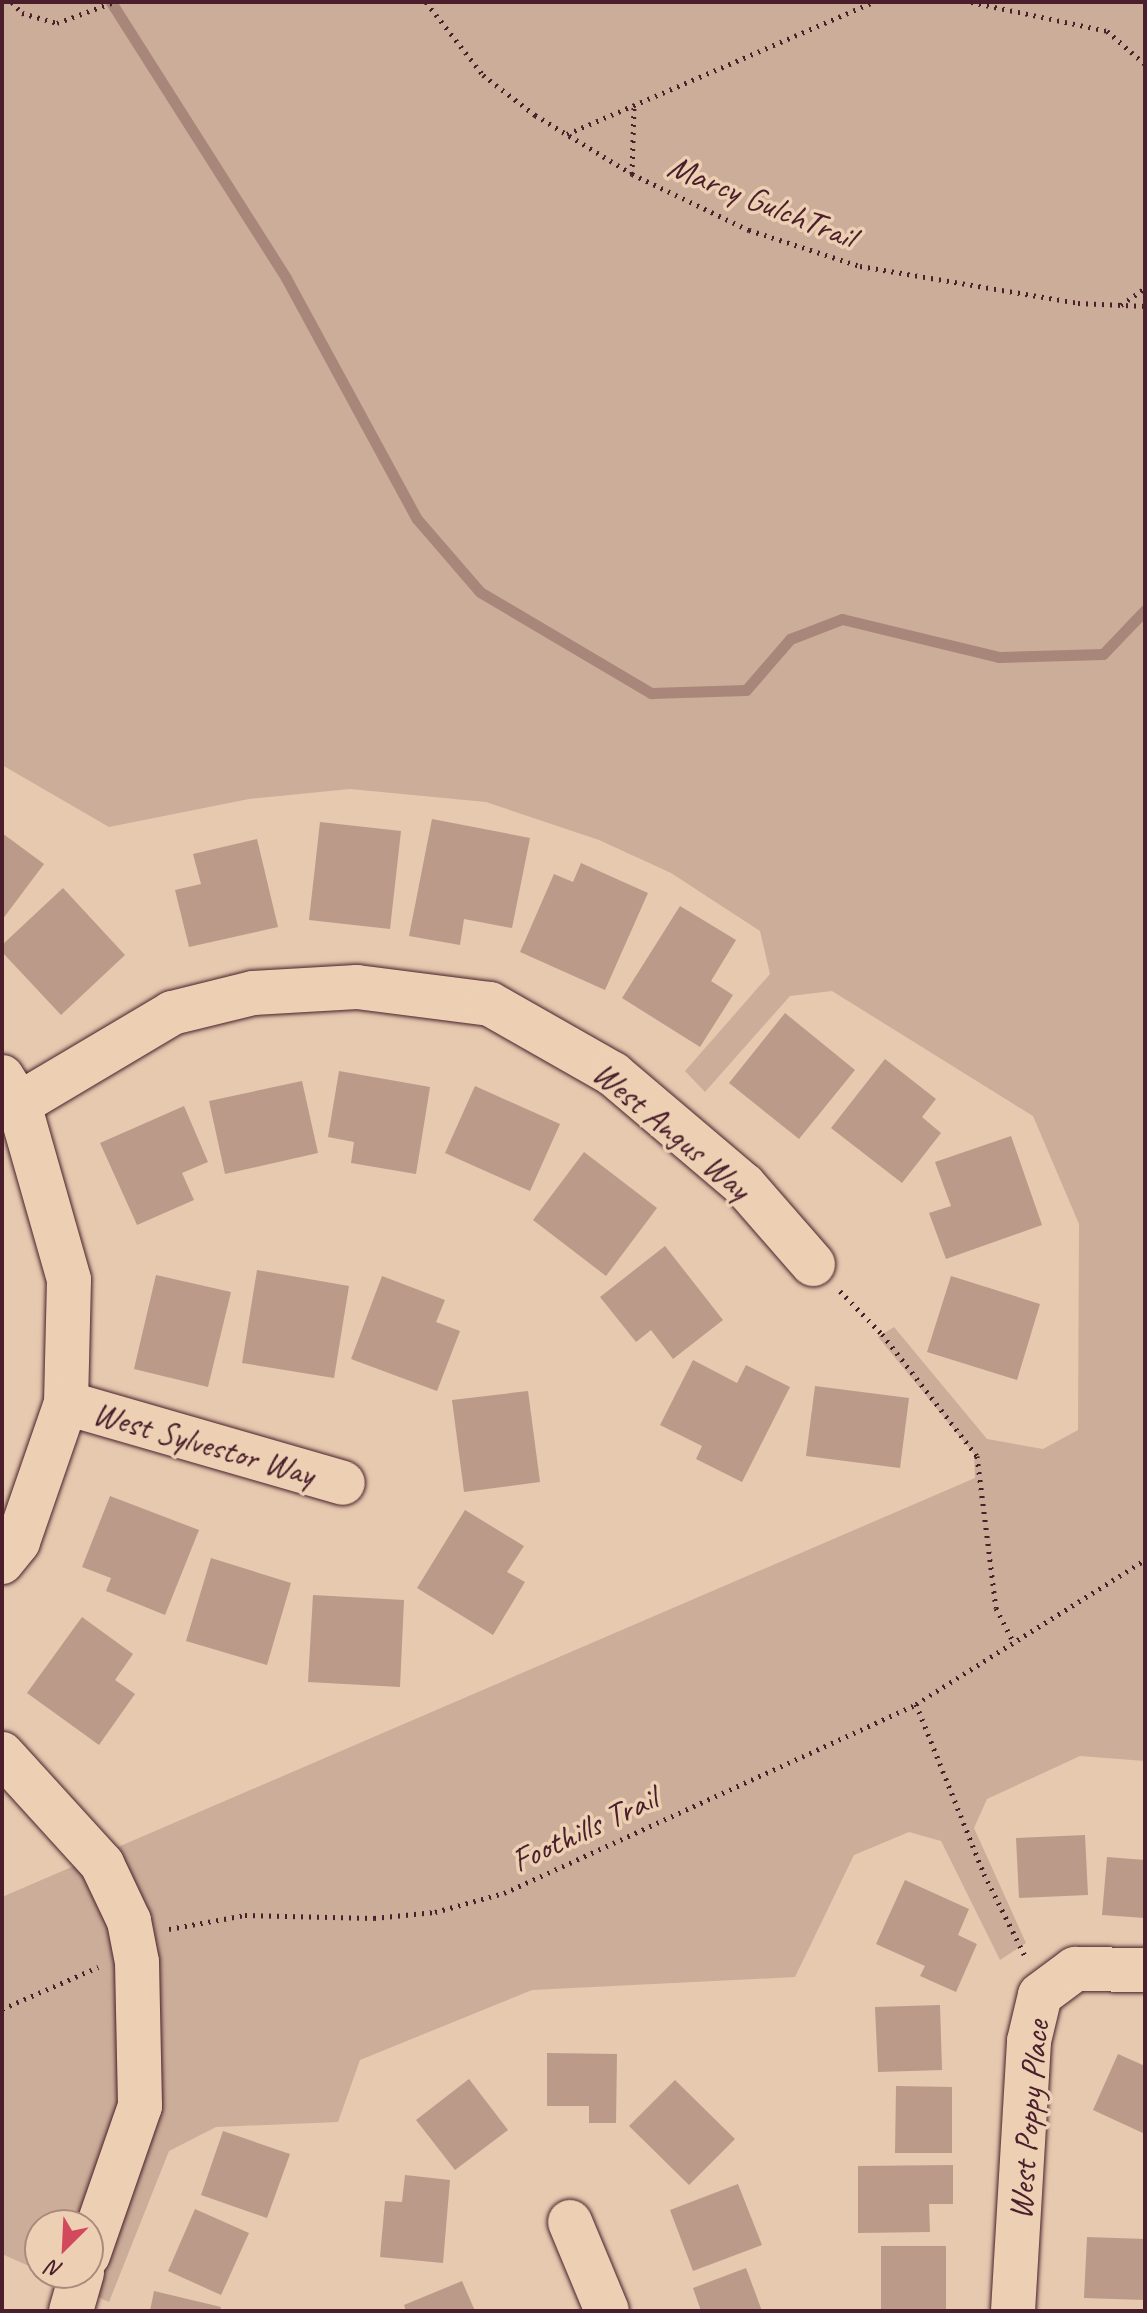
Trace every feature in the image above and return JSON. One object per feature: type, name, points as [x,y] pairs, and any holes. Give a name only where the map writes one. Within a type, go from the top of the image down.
[{"type":"street","name":"West Angus Way","points":[[10,1091],[172,1013],[253,993],[357,987],[490,1004],[613,1074],[744,1185],[813,1264]]},
{"type":"street","points":[[2,1562],[18,1542],[66,1403],[69,1280],[10,1091]]},
{"type":"street","name":"West Sylvestor Way","points":[[66,1403],[343,1483]]},
{"type":"street","points":[[2,1754],[102,1864],[133,1941],[140,2106],[104,2209]]},
{"type":"street","name":"West Poppy Place","points":[[1013,2311],[1029,2041],[1040,1995],[1075,1969],[1145,1970]]},
{"type":"street","points":[[570,2222],[607,2311]]},
{"type":"street","points":[[71,2311],[77,2289]]},
{"type":"path","points":[[12,2],[22,13],[57,23],[89,15],[114,2]]},
{"type":"path","name":"Marcy GulchTrail","points":[[426,2],[483,75],[567,134],[632,174],[749,230],[860,266],[1078,303],[1145,306]]},
{"type":"path","points":[[567,134],[873,2]]},
{"type":"path","points":[[971,2],[1107,31],[1145,64]]},
{"type":"path","points":[[632,174],[634,106]]},
{"type":"path","points":[[1121,305],[1145,288]]},
{"type":"path","points":[[813,1264],[882,1334],[977,1456],[996,1608],[1013,1641]]},
{"type":"path","name":"Foothills Trail","points":[[2,2009],[101,1966],[133,1941],[188,1923],[245,1915],[374,1918],[435,1912],[504,1893],[916,1704],[1145,1560]]},
{"type":"path","points":[[916,1704],[1040,1995]]},
{"type":"shaded area","points":[[2,2],[1145,2],[1145,1761],[1080,1756],[987,1799],[974,1828],[1026,1943],[1000,1960],[941,1841],[909,1832],[854,1855],[795,1977],[532,1990],[360,2060],[338,2122],[216,2127],[169,2151],[109,2302],[80,2289],[104,2289],[104,2209],[24,2209],[24,2264],[2,2254],[2,1897],[975,1478],[974,1454],[878,1337],[894,1327],[987,1439],[1043,1449],[1078,1430],[1079,1224],[1033,1116],[832,991],[790,996],[705,1092],[685,1071],[770,974],[760,931],[671,873],[599,840],[486,802],[350,789],[249,799],[109,827],[2,765]]},
{"type":"building","points":[[432,819],[530,838],[512,928],[464,919],[460,945],[409,936]]},
{"type":"building","points":[[320,822],[401,831],[390,929],[309,920]]},
{"type":"building","points":[[2,833],[44,864],[2,920]]},
{"type":"building","points":[[257,839],[278,927],[189,947],[175,890],[201,884],[193,854]]},
{"type":"building","points":[[581,863],[648,893],[605,990],[520,952],[554,874],[573,882]]},
{"type":"building","points":[[63,888],[125,955],[61,1015],[2,952],[2,945]]},
{"type":"building","points":[[680,906],[736,940],[711,981],[733,995],[700,1047],[622,998]]},
{"type":"building","points":[[785,1013],[855,1070],[799,1139],[729,1083]]},
{"type":"building","points":[[885,1059],[936,1099],[922,1117],[941,1133],[902,1183],[831,1128]]},
{"type":"building","points":[[339,1071],[430,1087],[416,1174],[351,1163],[354,1142],[328,1137]]},
{"type":"building","points":[[302,1081],[318,1153],[225,1174],[209,1101]]},
{"type":"building","points":[[475,1086],[560,1124],[530,1191],[445,1153]]},
{"type":"building","points":[[184,1106],[208,1162],[182,1173],[194,1200],[137,1225],[100,1143]]},
{"type":"building","points":[[1011,1136],[1042,1225],[946,1259],[929,1213],[951,1206],[935,1162]]},
{"type":"building","points":[[584,1152],[657,1208],[606,1276],[533,1220]]},
{"type":"building","points":[[665,1246],[723,1320],[673,1359],[651,1330],[636,1342],[600,1297]]},
{"type":"building","points":[[257,1270],[349,1286],[334,1378],[242,1363]]},
{"type":"building","points":[[156,1275],[231,1292],[208,1387],[134,1369]]},
{"type":"building","points":[[382,1276],[445,1300],[436,1322],[460,1331],[437,1391],[351,1359]]},
{"type":"building","points":[[951,1276],[1040,1304],[1017,1380],[927,1352]]},
{"type":"building","points":[[693,1360],[737,1383],[746,1365],[790,1387],[742,1482],[696,1459],[702,1446],[660,1425]]},
{"type":"building","points":[[815,1386],[909,1398],[900,1468],[806,1456]]},
{"type":"building","points":[[528,1391],[540,1482],[464,1492],[452,1400]]},
{"type":"building","points":[[110,1496],[199,1530],[165,1615],[106,1591],[111,1578],[82,1567]]},
{"type":"building","points":[[465,1510],[524,1546],[507,1572],[525,1582],[493,1635],[417,1588]]},
{"type":"building","points":[[211,1558],[291,1583],[267,1665],[186,1641]]},
{"type":"building","points":[[313,1595],[404,1600],[400,1687],[308,1682]]},
{"type":"building","points":[[82,1617],[133,1654],[115,1680],[135,1694],[99,1745],[27,1693]]},
{"type":"building","points":[[1085,1835],[1088,1895],[1019,1898],[1016,1838]]},
{"type":"building","points":[[1107,1857],[1145,1860],[1145,1918],[1102,1915]]},
{"type":"building","points":[[905,1880],[969,1909],[958,1935],[977,1944],[956,1992],[920,1976],[925,1966],[876,1944]]},
{"type":"building","points":[[940,2005],[942,2070],[878,2072],[875,2007]]},
{"type":"building","points":[[547,2053],[617,2054],[616,2123],[589,2123],[589,2106],[547,2106]]},
{"type":"building","points":[[1118,2054],[1145,2066],[1145,2134],[1093,2110]]},
{"type":"building","points":[[469,2079],[508,2130],[455,2170],[416,2120]]},
{"type":"building","points":[[675,2080],[735,2139],[689,2185],[629,2126]]},
{"type":"building","points":[[896,2086],[952,2087],[952,2153],[895,2153]]},
{"type":"building","points":[[223,2131],[290,2154],[267,2218],[201,2195]]},
{"type":"building","points":[[953,2165],[953,2204],[929,2204],[930,2232],[858,2233],[858,2166]]},
{"type":"building","points":[[405,2175],[450,2180],[443,2263],[380,2257],[385,2201],[402,2202]]},
{"type":"building","points":[[738,2184],[762,2245],[693,2271],[670,2210]]},
{"type":"building","points":[[195,2209],[249,2233],[221,2295],[168,2271]]},
{"type":"building","points":[[1087,2237],[1145,2239],[1145,2300],[1084,2298]]},
{"type":"building","points":[[881,2246],[946,2246],[946,2311],[881,2311]]},
{"type":"building","points":[[746,2268],[762,2311],[701,2311],[693,2288]]},
{"type":"building","points":[[462,2281],[475,2311],[406,2311],[404,2305]]},
{"type":"building","points":[[154,2291],[221,2307],[220,2311],[150,2311]]},
{"type":"waterway","points":[[111,2],[286,278],[417,519],[480,592],[651,693],[746,690],[790,639],[842,619],[999,657],[1103,654],[1145,610]]}]
